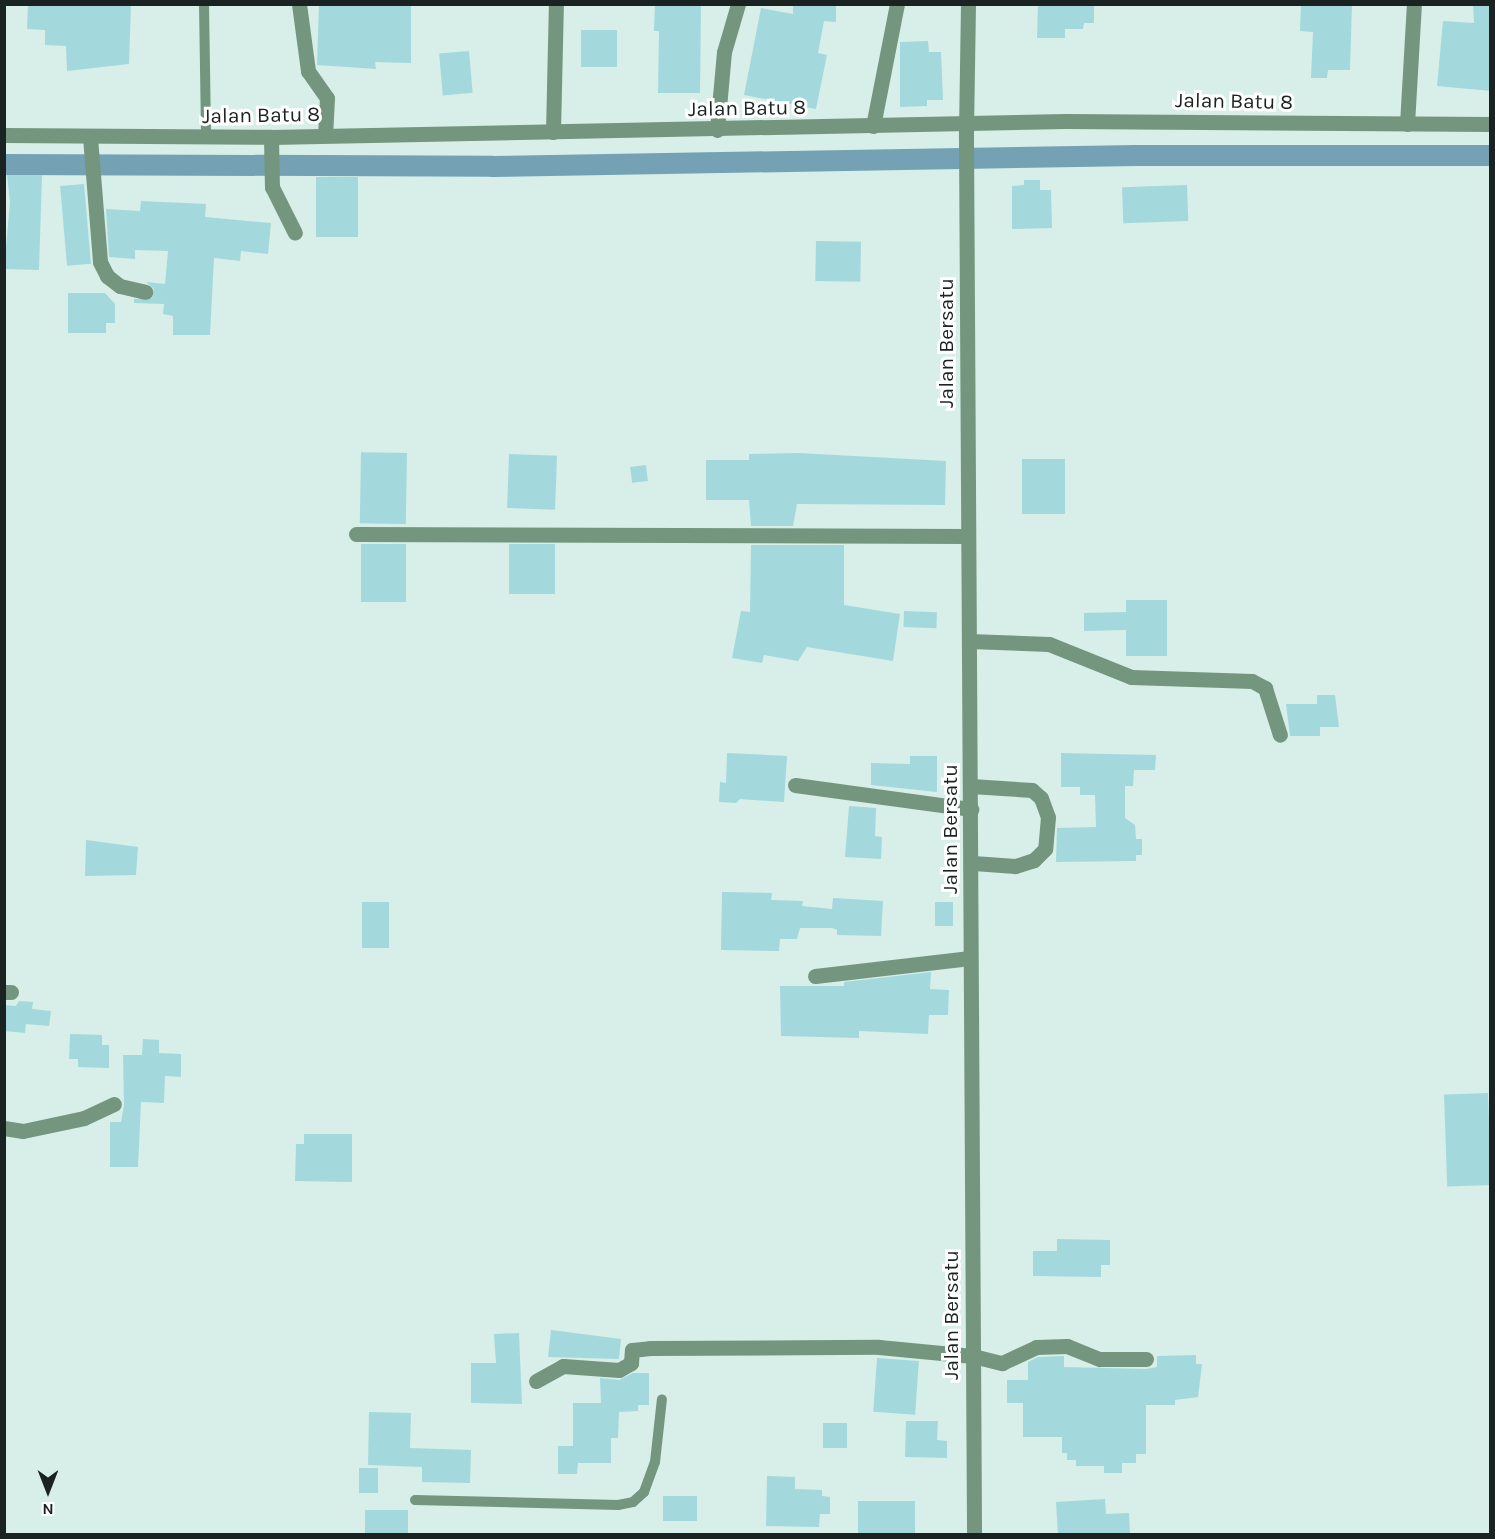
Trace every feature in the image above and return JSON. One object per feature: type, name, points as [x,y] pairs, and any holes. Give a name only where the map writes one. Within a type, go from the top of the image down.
[{"type":"street","points":[[298,4],[308,71],[327,98],[325,135]]},
{"type":"street","points":[[553,132],[556,4]]},
{"type":"street","points":[[717,130],[724,52],[738,4]]},
{"type":"street","points":[[873,126],[897,4]]},
{"type":"street","name":"Jalan Bersatu","points":[[968,4],[967,536],[973,863],[970,958],[974,1534]]},
{"type":"street","points":[[1407,124],[1414,4]]},
{"type":"street","name":"Jalan Batu 8","points":[[4,135],[271,136],[873,126],[966,130],[1491,124]]},
{"type":"street","points":[[90,136],[100,262],[106,276],[120,286],[145,292]]},
{"type":"street","points":[[271,136],[272,187],[295,233]]},
{"type":"street","points":[[356,534],[967,536]]},
{"type":"street","points":[[969,642],[1049,644],[1131,677],[1252,681],[1265,688],[1280,735]]},
{"type":"street","points":[[795,785],[971,809]]},
{"type":"street","points":[[971,786],[1032,790],[1041,798],[1048,817],[1046,849],[1034,860],[1015,866],[973,863]]},
{"type":"street","points":[[815,976],[970,958]]},
{"type":"street","points":[[4,1128],[23,1131],[84,1118],[114,1104]]},
{"type":"street","points":[[536,1381],[563,1366],[619,1370],[631,1363],[632,1350],[650,1348],[879,1347],[973,1356],[1002,1363],[1036,1347],[1067,1346],[1100,1359],[1146,1359]]},
{"type":"lane","points":[[204,4],[206,136]]},
{"type":"lane","points":[[415,1500],[618,1505],[633,1502],[644,1492],[655,1462],[662,1399]]},
{"type":"building","points":[[28,4],[131,4],[129,64],[67,71],[66,46],[45,45],[45,30],[27,29]]},
{"type":"building","points":[[319,4],[411,4],[411,63],[375,62],[376,69],[317,65]]},
{"type":"building","points":[[655,4],[701,4],[700,93],[658,93],[659,31],[654,31]]},
{"type":"building","points":[[793,4],[836,4],[836,22],[824,21],[818,53],[827,55],[816,109],[744,95],[761,8],[793,14]]},
{"type":"building","points":[[1038,4],[1094,4],[1094,23],[1084,23],[1083,29],[1065,29],[1065,38],[1037,38]]},
{"type":"building","points":[[1301,4],[1352,4],[1350,70],[1328,70],[1327,78],[1311,78],[1313,32],[1300,31]]},
{"type":"building","points":[[1473,4],[1491,4],[1491,91],[1437,86],[1443,21],[1474,23]]},
{"type":"building","points":[[581,30],[617,30],[617,67],[581,67]]},
{"type":"building","points":[[928,41],[929,52],[941,52],[943,100],[927,100],[927,106],[900,107],[900,42]]},
{"type":"building","points":[[469,51],[473,93],[443,95],[439,54]]},
{"type":"building","points":[[7,175],[42,175],[39,270],[4,269],[10,202]]},
{"type":"building","points":[[316,177],[358,177],[358,237],[316,237]]},
{"type":"building","points":[[1024,180],[1040,180],[1040,190],[1051,190],[1052,228],[1012,229],[1012,186],[1024,185]]},
{"type":"building","points":[[84,184],[91,264],[67,266],[60,186]]},
{"type":"building","points":[[1187,185],[1188,221],[1123,223],[1122,187]]},
{"type":"building","points":[[141,201],[206,204],[205,217],[271,223],[268,254],[241,251],[240,261],[214,258],[210,335],[173,335],[173,316],[163,314],[164,304],[134,303],[134,299],[152,298],[154,289],[146,282],[165,284],[168,251],[135,250],[135,259],[109,257],[106,209],[140,211]]},
{"type":"building","points":[[816,241],[861,242],[860,282],[815,281]]},
{"type":"building","points":[[68,293],[105,293],[115,304],[115,323],[106,323],[106,333],[68,333]]},
{"type":"building","points":[[361,452],[407,453],[406,524],[360,523]]},
{"type":"building","points":[[799,453],[946,461],[945,505],[797,504],[793,526],[751,526],[749,500],[706,500],[706,460],[749,460],[749,454]]},
{"type":"building","points":[[509,454],[557,456],[555,510],[507,508]]},
{"type":"building","points":[[1022,459],[1065,459],[1065,514],[1022,514]]},
{"type":"building","points":[[646,465],[648,481],[632,483],[630,467]]},
{"type":"building","points":[[361,544],[406,544],[406,602],[361,602]]},
{"type":"building","points":[[509,544],[555,544],[555,594],[509,594]]},
{"type":"building","points":[[751,545],[844,545],[844,605],[900,614],[893,661],[807,647],[798,661],[764,655],[762,663],[732,658],[741,611],[750,612]]},
{"type":"building","points":[[1126,600],[1167,600],[1167,656],[1126,656],[1126,630],[1084,631],[1084,613],[1126,612]]},
{"type":"building","points":[[904,611],[937,612],[936,628],[903,627]]},
{"type":"building","points":[[1317,695],[1335,695],[1339,727],[1320,727],[1320,736],[1290,736],[1286,704],[1317,704]]},
{"type":"building","points":[[727,753],[787,756],[784,802],[740,799],[736,803],[719,802],[720,782],[726,783]]},
{"type":"building","points":[[1061,753],[1156,755],[1155,770],[1134,770],[1133,786],[1125,786],[1125,818],[1135,825],[1136,839],[1142,839],[1142,855],[1136,855],[1136,861],[1056,862],[1057,828],[1096,827],[1095,795],[1080,795],[1080,787],[1061,787]]},
{"type":"building","points":[[910,756],[937,756],[937,792],[871,785],[871,763],[910,764]]},
{"type":"building","points":[[849,806],[876,808],[875,836],[882,837],[881,859],[845,857]]},
{"type":"building","points":[[86,840],[138,847],[136,875],[85,876]]},
{"type":"building","points":[[722,892],[772,893],[771,900],[803,901],[802,906],[832,909],[833,898],[883,901],[881,936],[837,935],[837,930],[832,928],[800,928],[797,939],[780,939],[779,951],[721,950]]},
{"type":"building","points":[[362,902],[389,902],[389,948],[362,948]]},
{"type":"building","points":[[935,902],[953,902],[953,926],[935,926]]},
{"type":"building","points":[[931,972],[930,989],[949,990],[948,1015],[929,1015],[928,1034],[859,1031],[859,1038],[781,1036],[780,986],[844,986],[844,982]]},
{"type":"building","points":[[19,1001],[33,1002],[32,1009],[51,1011],[49,1026],[26,1024],[25,1033],[4,1031],[4,1005],[16,1006]]},
{"type":"building","points":[[70,1034],[102,1035],[102,1045],[109,1045],[109,1068],[78,1067],[78,1059],[69,1059]]},
{"type":"building","points":[[143,1039],[159,1040],[159,1053],[181,1054],[181,1077],[165,1076],[164,1103],[141,1102],[138,1167],[110,1167],[110,1122],[121,1122],[124,1105],[123,1055],[142,1055]]},
{"type":"building","points":[[1488,1093],[1490,1185],[1447,1186],[1444,1095]]},
{"type":"building","points":[[304,1134],[352,1134],[352,1182],[295,1181],[296,1144],[304,1144]]},
{"type":"building","points":[[1057,1239],[1110,1240],[1110,1265],[1101,1265],[1101,1277],[1033,1276],[1033,1251],[1057,1251]]},
{"type":"building","points":[[551,1330],[621,1339],[619,1359],[548,1357]]},
{"type":"building","points":[[519,1333],[522,1404],[471,1403],[471,1363],[496,1363],[494,1334]]},
{"type":"building","points":[[1196,1355],[1196,1364],[1202,1364],[1198,1397],[1175,1400],[1175,1405],[1146,1405],[1146,1454],[1136,1454],[1136,1463],[1122,1463],[1122,1473],[1104,1473],[1104,1466],[1076,1466],[1076,1460],[1067,1460],[1067,1453],[1062,1453],[1062,1437],[1023,1437],[1023,1403],[1007,1403],[1007,1380],[1028,1380],[1028,1362],[1038,1357],[1064,1356],[1064,1367],[1146,1369],[1157,1367],[1157,1356]]},
{"type":"building","points":[[877,1358],[919,1361],[915,1415],[873,1412]]},
{"type":"building","points":[[633,1373],[649,1373],[649,1405],[638,1405],[638,1411],[619,1412],[618,1438],[611,1438],[611,1463],[578,1463],[577,1474],[558,1474],[558,1446],[573,1446],[573,1403],[601,1403],[600,1378],[619,1380]]},
{"type":"building","points":[[369,1412],[411,1413],[410,1448],[471,1450],[470,1483],[422,1482],[422,1467],[368,1465]]},
{"type":"building","points":[[906,1421],[938,1421],[937,1440],[947,1441],[947,1458],[905,1457]]},
{"type":"building","points":[[823,1423],[847,1423],[847,1448],[823,1448]]},
{"type":"building","points":[[359,1468],[378,1468],[378,1493],[359,1493]]},
{"type":"building","points":[[767,1476],[795,1477],[795,1489],[822,1490],[822,1496],[830,1497],[830,1514],[820,1514],[819,1527],[766,1526]]},
{"type":"building","points":[[663,1496],[697,1496],[697,1521],[663,1521]]},
{"type":"building","points":[[1105,1499],[1106,1514],[1129,1513],[1130,1534],[1058,1534],[1056,1502]]},
{"type":"building","points":[[858,1501],[915,1501],[915,1534],[858,1534]]},
{"type":"building","points":[[365,1510],[408,1510],[408,1534],[365,1534]]},
{"type":"waterway","points":[[4,164],[492,166],[1136,155],[1490,155]]}]
